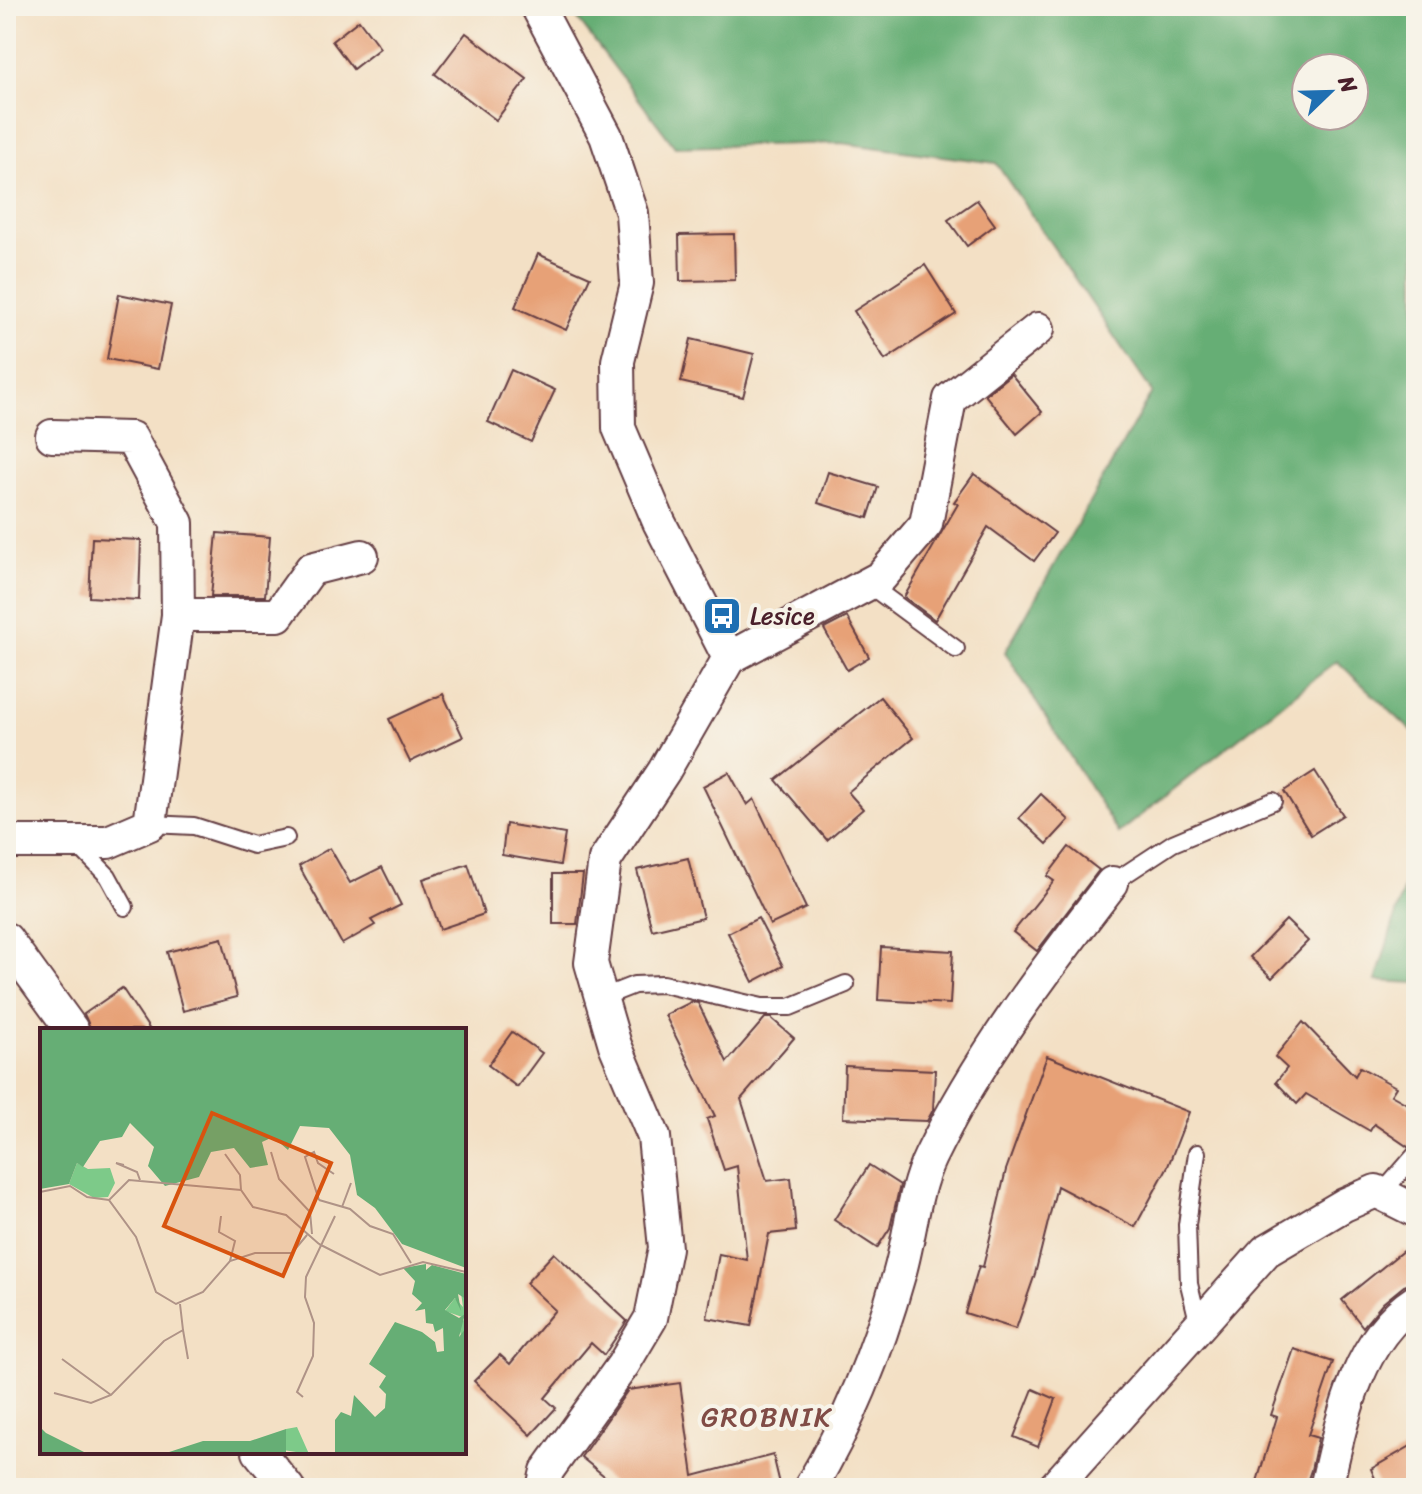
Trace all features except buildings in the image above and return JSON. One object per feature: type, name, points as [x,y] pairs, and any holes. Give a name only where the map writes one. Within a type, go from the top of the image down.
[{"type":"street","points":[[537,6],[606,136],[632,213],[637,283],[618,361],[619,428],[659,522],[729,658]]},
{"type":"street","points":[[543,1488],[547,1471],[623,1365],[651,1318],[665,1248],[654,1137],[615,1045],[591,963],[605,860],[664,771],[729,658],[881,577],[926,524],[950,399],[1038,329]]},
{"type":"street","points":[[6,842],[108,842],[150,824],[178,615],[177,523],[131,438],[52,436]]},
{"type":"street","points":[[178,615],[278,615],[311,569],[362,556]]},
{"type":"street","points":[[810,1488],[837,1443],[869,1370],[899,1276],[928,1160],[1014,1011],[1112,883]]},
{"type":"street","points":[[6,939],[71,1028]]},
{"type":"street","points":[[1054,1488],[1266,1251],[1344,1205],[1376,1191],[1416,1211]]},
{"type":"street","points":[[1326,1488],[1341,1424],[1369,1351],[1397,1313],[1416,1301]]},
{"type":"street","points":[[261,1454],[288,1488]]},
{"type":"lane","points":[[868,584],[956,649]]},
{"type":"lane","points":[[1112,883],[1173,843],[1273,801]]},
{"type":"lane","points":[[150,824],[194,826],[253,845],[286,838]]},
{"type":"lane","points":[[75,842],[108,876],[125,907]]},
{"type":"lane","points":[[601,998],[634,985],[663,984],[735,1002],[790,1007],[846,984]]},
{"type":"lane","points":[[1197,1153],[1187,1225],[1189,1284],[1199,1328]]},
{"type":"lane","points":[[1382,1193],[1413,1156]]},
{"type":"green space","points":[[568,6],[1416,6],[1416,735],[1337,661],[1118,833],[1005,652],[1152,392],[996,163],[841,143],[675,147]]},
{"type":"green space","points":[[1416,847],[1416,983],[1376,981]]},
{"type":"place","name":"Lesice","points":[[722,616]]},
{"type":"district","name":"GROBNIK","points":[[767,1416]]}]
